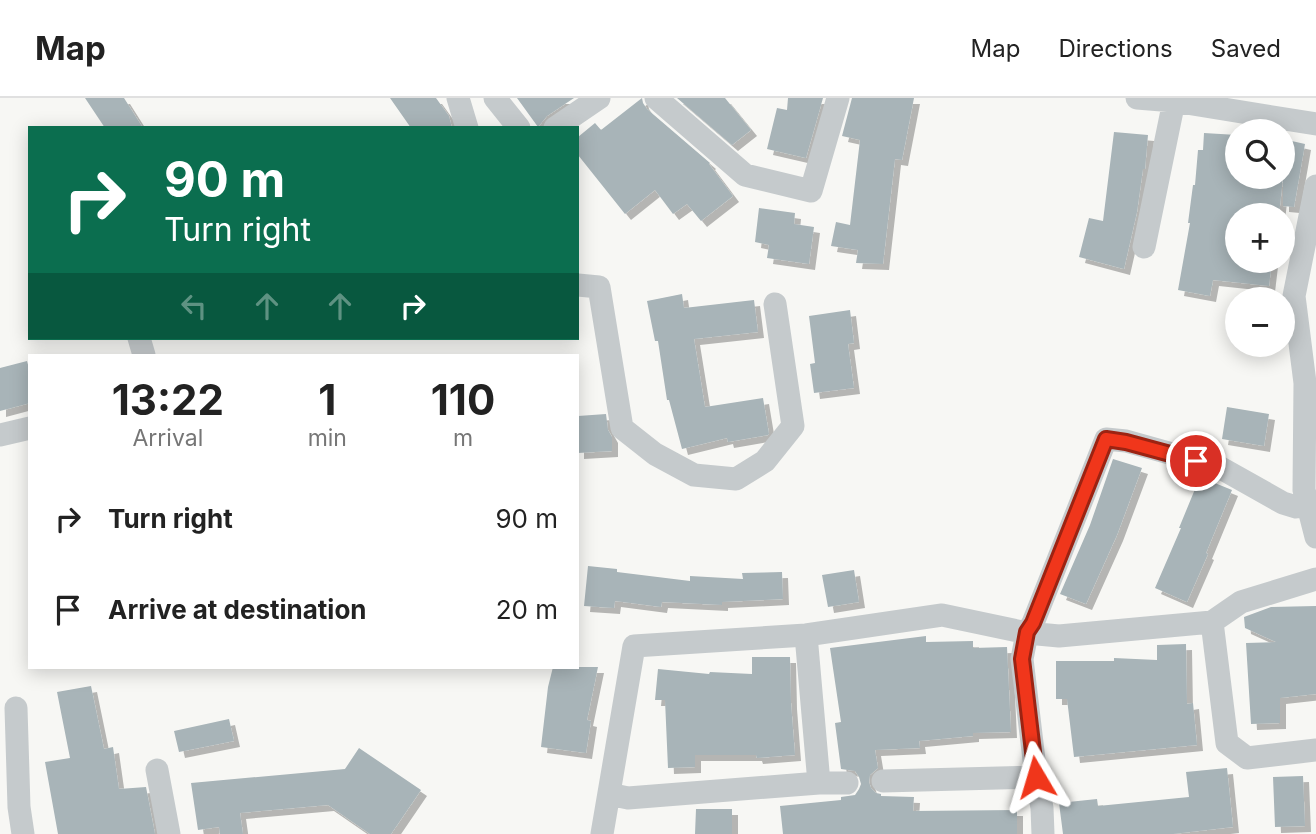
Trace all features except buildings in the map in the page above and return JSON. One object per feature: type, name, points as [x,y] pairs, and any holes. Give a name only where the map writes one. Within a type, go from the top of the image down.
[{"type":"street","points":[[458,98],[466,126]]},
{"type":"street","points":[[495,98],[517,126]]},
{"type":"street","points":[[558,126],[599,98]]},
{"type":"street","points":[[656,98],[745,175],[811,191],[838,98]]},
{"type":"street","points":[[1137,98],[1316,124]]},
{"type":"street","points":[[1144,247],[1174,102]]},
{"type":"street","points":[[1316,186],[1294,296],[1305,383],[1304,490],[1316,537]]},
{"type":"street","points":[[579,285],[599,288],[622,428],[655,454],[694,475],[736,479],[765,461],[793,426],[775,304]]},
{"type":"street","points":[[0,435],[28,428]]},
{"type":"street","points":[[1043,834],[1042,808],[1022,659],[1027,632],[1033,623],[1106,439],[1219,467],[1283,503],[1296,508],[1308,505]]},
{"type":"street","points":[[602,834],[634,646],[806,635],[942,615],[1059,636],[1212,622],[1241,602],[1316,579]]},
{"type":"street","points":[[1212,622],[1227,743],[1247,758],[1316,750]]},
{"type":"street","points":[[806,635],[819,783]]},
{"type":"street","points":[[16,708],[9,807],[23,834]]},
{"type":"street","points":[[157,770],[169,834]]},
{"type":"street","points":[[883,781],[1036,777]]},
{"type":"street","points":[[609,794],[628,798],[847,783]]},
{"type":"route","points":[[1036,777],[1022,659],[1027,632],[1033,623],[1106,439],[1196,461]]}]
